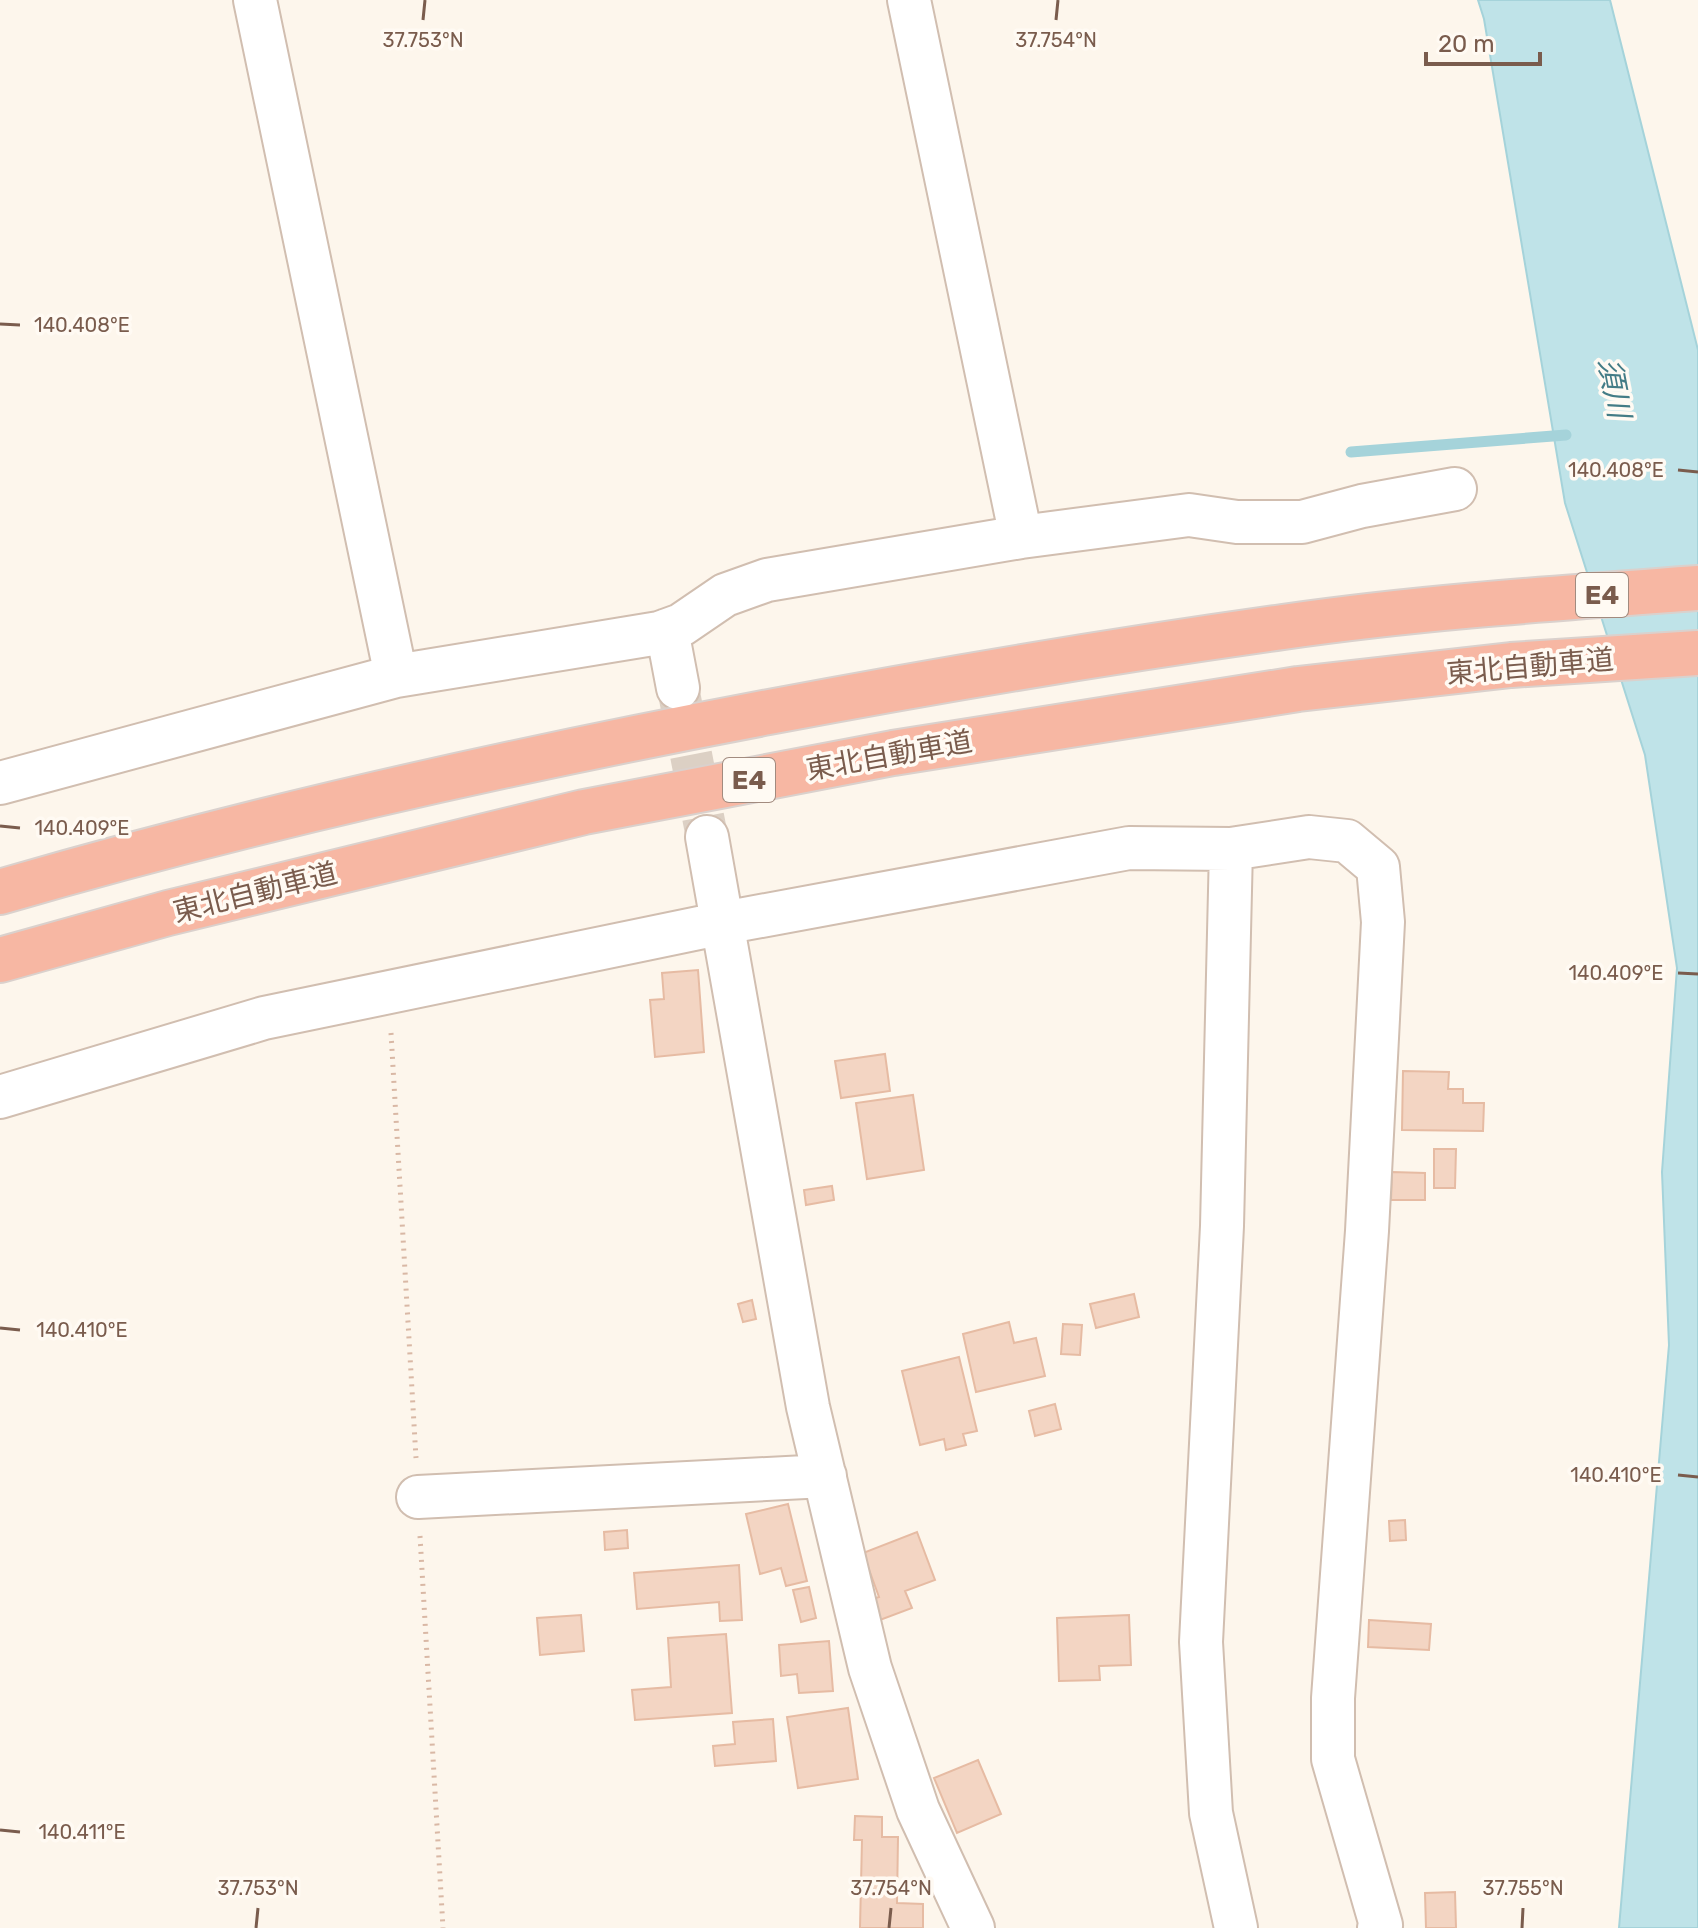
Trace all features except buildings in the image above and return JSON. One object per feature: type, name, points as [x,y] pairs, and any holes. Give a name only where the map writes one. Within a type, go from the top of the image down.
[{"type":"highway","name":"E4","points":[[0,892],[154,847],[570,750],[883,691],[1270,629],[1505,602],[1698,588]]},
{"type":"highway","name":"東北自動車道","points":[[0,960],[168,913],[584,812],[939,746],[1298,689],[1511,665],[1698,653]]},
{"type":"street","points":[[255,0],[396,676]]},
{"type":"street","points":[[909,0],[1021,537]]},
{"type":"street","points":[[0,783],[396,676],[645,636],[681,625],[725,595],[749,585],[1021,537],[1189,515],[1237,522],[1302,522],[1362,506],[1455,489]]},
{"type":"street","points":[[667,630],[678,688]]},
{"type":"street","points":[[707,837],[808,1407],[870,1668],[918,1810],[973,1928]]},
{"type":"street","points":[[0,1097],[264,1018],[723,923],[1129,848],[1231,849],[1309,837],[1347,841],[1378,867],[1383,922],[1367,1231],[1333,1698],[1333,1759],[1381,1925],[1379,1928]]},
{"type":"street","points":[[1231,849],[1222,1226],[1201,1642],[1211,1813],[1236,1928]]},
{"type":"street","points":[[418,1497],[825,1476]]},
{"type":"water","name":"須川","points":[[1478,0],[1610,0],[1698,350],[1698,1928],[1619,1928],[1669,1345],[1662,1172],[1677,968],[1645,755],[1565,503],[1484,19]]},
{"type":"waterway","points":[[1351,452],[1566,435]]},
{"type":"tunnel","points":[[679,693],[707,837]]}]
